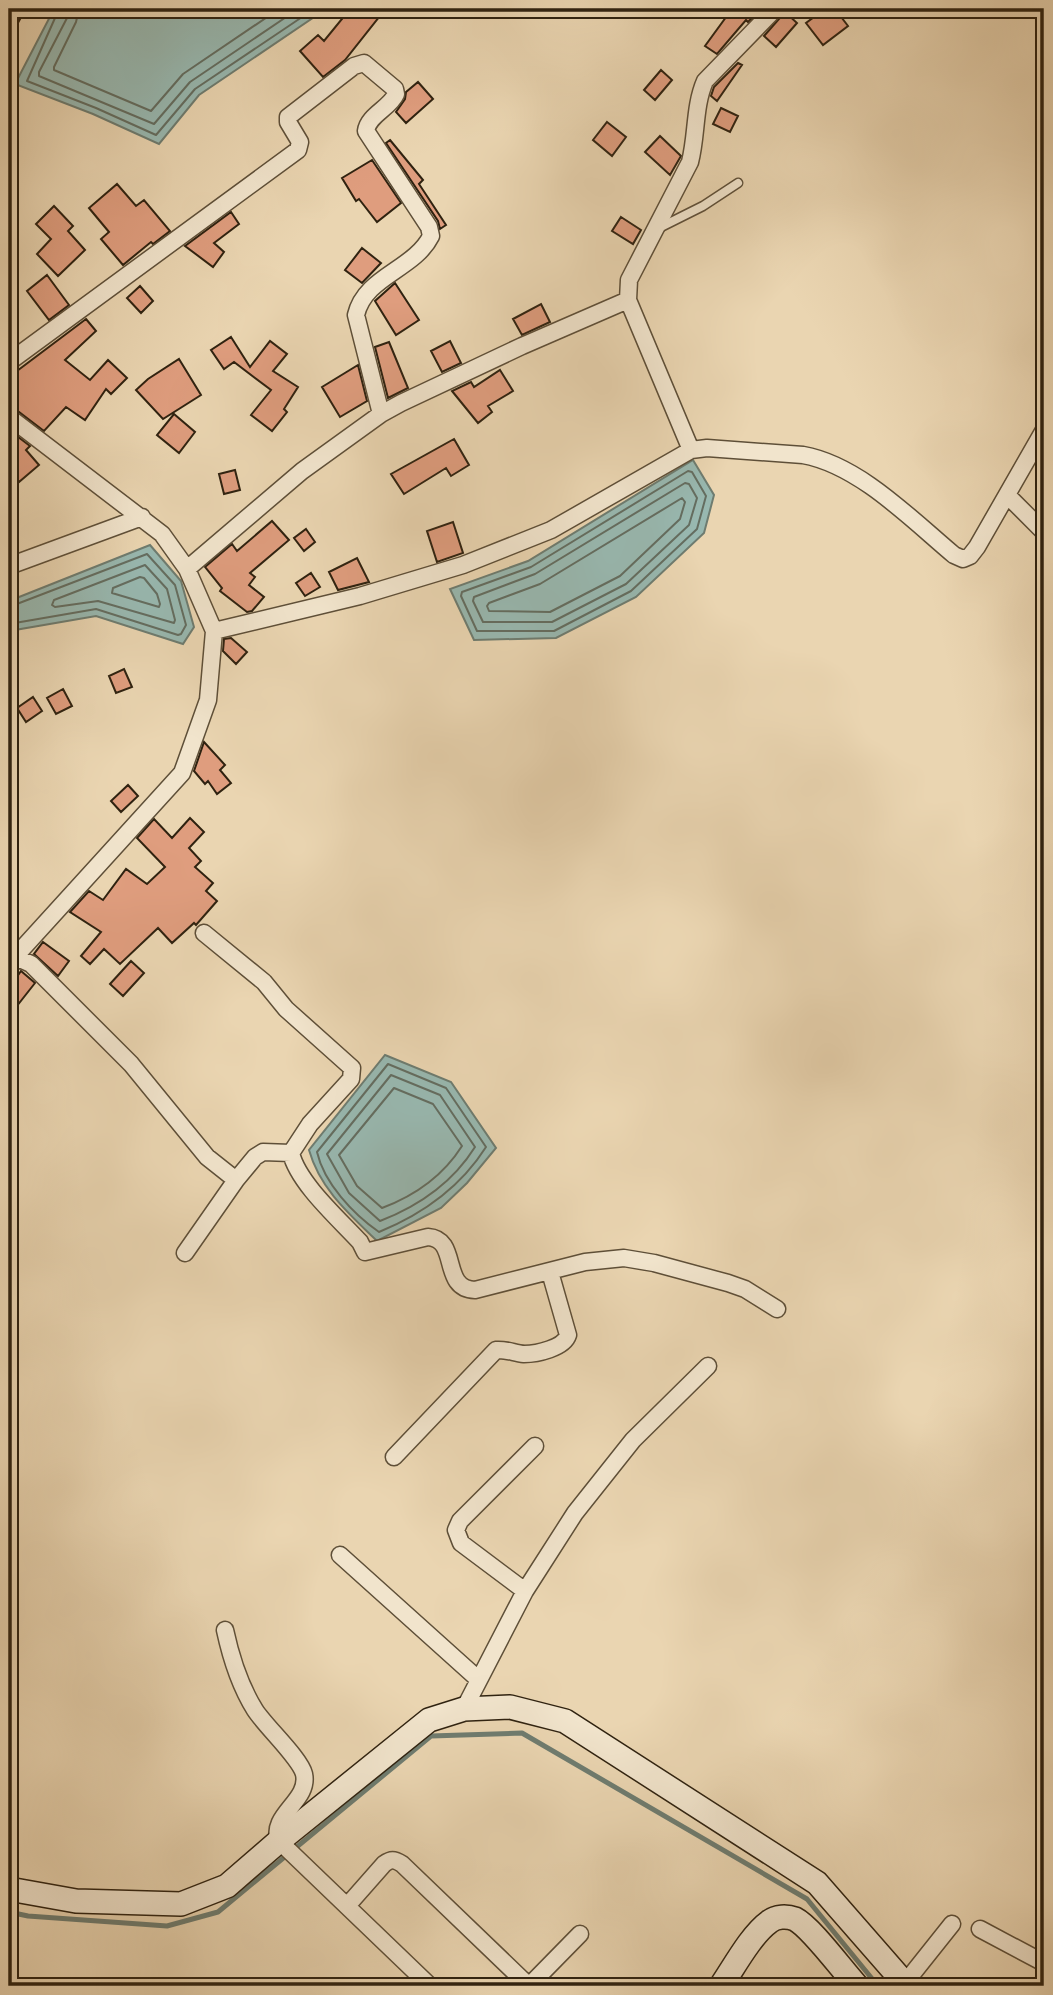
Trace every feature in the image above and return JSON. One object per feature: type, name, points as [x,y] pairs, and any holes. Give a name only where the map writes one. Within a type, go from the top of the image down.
[{"type":"street","points":[[691,450],[628,300],[629,279],[690,162],[695,141],[699,94],[705,81],[775,9]]},
{"type":"street","points":[[9,362],[298,150],[300,142],[288,122],[288,117],[354,65],[364,63],[395,89],[396,94],[368,123],[366,131],[429,227],[431,236],[420,251],[366,292],[359,303],[356,315],[381,414]]},
{"type":"street","points":[[187,569],[302,471],[381,414],[510,352],[628,300]]},
{"type":"street","points":[[9,417],[162,534],[187,569],[214,631],[208,700],[181,773],[10,962]]},
{"type":"street","points":[[214,631],[360,596],[463,565],[551,530],[691,450],[707,448],[819,457],[836,464],[887,498],[954,555],[963,559],[970,556],[977,547],[1044,430]]},
{"type":"street","points":[[1007,495],[1044,532]]},
{"type":"street","points":[[9,566],[142,517]]},
{"type":"street","points":[[205,933],[264,982],[286,1009],[352,1068],[351,1079],[310,1124],[291,1153]]},
{"type":"street","points":[[10,962],[20,959],[31,964],[131,1064],[207,1157],[236,1180]]},
{"type":"street","points":[[185,1253],[236,1180],[261,1153],[291,1153]]},
{"type":"street","points":[[291,1153],[307,1183],[360,1242],[365,1252],[428,1237],[436,1238],[445,1246],[456,1281],[467,1289],[475,1290],[602,1259],[634,1259],[728,1283],[745,1289],[777,1309]]},
{"type":"street","points":[[394,1457],[496,1350],[526,1354],[561,1345],[566,1341],[568,1335],[550,1272]]},
{"type":"street","points":[[464,1709],[525,1591],[575,1513],[633,1440],[708,1366]]},
{"type":"street","points":[[525,1591],[461,1542],[456,1530],[460,1521],[535,1446]]},
{"type":"street","points":[[340,1555],[479,1680]]},
{"type":"street","points":[[225,1630],[246,1695],[304,1775],[303,1786],[296,1801],[278,1823],[276,1834],[281,1844],[430,1986]]},
{"type":"street","points":[[9,1889],[76,1901],[181,1904],[227,1886],[429,1720],[464,1709],[510,1707],[565,1721],[817,1883],[906,1985],[952,1924]]},
{"type":"street","points":[[347,1906],[384,1864],[395,1860],[529,1986],[580,1934]]},
{"type":"street","points":[[720,1986],[762,1928],[775,1918],[787,1917],[799,1922],[809,1931],[857,1986]]},
{"type":"street","points":[[981,1929],[1044,1964]]},
{"type":"lane","points":[[656,229],[703,206],[738,183]]},
{"type":"water","points":[[54,9],[326,9],[199,95],[159,144],[93,114],[15,84]]},
{"type":"water","points":[[693,460],[714,495],[704,533],[636,597],[556,638],[474,640],[450,589],[528,561]]},
{"type":"water","points":[[150,545],[181,581],[194,627],[183,644],[96,616],[9,631],[9,601]]},
{"type":"water","points":[[385,1055],[451,1082],[496,1148],[467,1183],[441,1208],[377,1241],[328,1189],[309,1150]]},
{"type":"building","points":[[350,9],[370,9],[379,17],[345,60],[323,77],[300,51],[318,35],[324,41]]},
{"type":"building","points":[[732,9],[761,9],[748,22],[746,20],[717,54],[705,46]]},
{"type":"building","points":[[825,9],[835,9],[848,26],[823,45],[806,23]]},
{"type":"building","points":[[785,12],[797,23],[776,47],[764,36]]},
{"type":"building","points":[[738,63],[742,65],[717,101],[711,96],[714,87]]},
{"type":"building","points":[[661,70],[672,80],[655,100],[644,90]]},
{"type":"building","points":[[418,82],[433,99],[406,123],[396,112],[405,99],[406,92]]},
{"type":"building","points":[[721,108],[738,116],[730,132],[713,124]]},
{"type":"building","points":[[607,122],[626,137],[612,156],[593,140]]},
{"type":"building","points":[[660,136],[681,156],[670,175],[645,152]]},
{"type":"building","points":[[390,140],[423,180],[419,184],[446,225],[440,229],[438,221],[386,143]]},
{"type":"building","points":[[372,160],[401,203],[377,222],[359,199],[356,201],[342,178]]},
{"type":"building","points":[[117,184],[136,206],[144,200],[170,231],[153,244],[151,242],[123,265],[101,239],[109,232],[89,208]]},
{"type":"building","points":[[54,206],[73,226],[68,231],[85,250],[58,276],[37,254],[51,239],[36,224]]},
{"type":"building","points":[[231,212],[239,224],[214,243],[224,252],[213,267],[185,246]]},
{"type":"building","points":[[621,217],[641,230],[633,244],[612,231]]},
{"type":"building","points":[[362,248],[381,263],[362,283],[345,270]]},
{"type":"building","points":[[47,275],[69,305],[49,320],[27,291]]},
{"type":"building","points":[[395,283],[419,320],[396,335],[375,301]]},
{"type":"building","points":[[140,286],[153,301],[141,313],[127,298]]},
{"type":"building","points":[[541,304],[550,322],[522,335],[513,319]]},
{"type":"building","points":[[86,319],[96,331],[65,360],[90,380],[108,360],[127,378],[111,394],[106,389],[85,420],[66,407],[44,431],[9,407],[9,377]]},
{"type":"building","points":[[231,337],[250,367],[270,341],[287,354],[273,371],[298,387],[284,409],[287,412],[272,431],[251,415],[271,390],[234,362],[224,369],[211,350]]},
{"type":"building","points":[[450,341],[461,363],[442,372],[431,351]]},
{"type":"building","points":[[389,342],[408,388],[388,398],[375,347]]},
{"type":"building","points":[[179,359],[201,395],[163,419],[136,390]]},
{"type":"building","points":[[358,365],[367,401],[340,417],[322,387]]},
{"type":"building","points":[[500,370],[513,391],[488,406],[492,412],[478,423],[452,391],[471,382],[474,387]]},
{"type":"building","points":[[174,414],[195,432],[179,453],[157,435]]},
{"type":"building","points":[[9,430],[30,446],[26,450],[39,465],[19,482],[9,470]]},
{"type":"building","points":[[454,439],[469,465],[451,476],[446,468],[404,494],[391,474]]},
{"type":"building","points":[[235,470],[240,490],[224,494],[219,474]]},
{"type":"building","points":[[272,521],[289,540],[250,573],[255,577],[249,585],[264,597],[252,611],[247,612],[220,591],[222,588],[205,567],[232,544],[237,551]]},
{"type":"building","points":[[453,522],[463,553],[437,562],[427,531]]},
{"type":"building","points":[[306,529],[315,542],[304,551],[294,538]]},
{"type":"building","points":[[357,558],[369,582],[338,590],[329,572]]},
{"type":"building","points":[[311,573],[320,587],[305,596],[296,583]]},
{"type":"building","points":[[231,638],[247,652],[236,664],[223,651],[224,639]]},
{"type":"building","points":[[124,669],[132,687],[116,693],[109,676]]},
{"type":"building","points":[[63,689],[72,706],[56,714],[47,698]]},
{"type":"building","points":[[33,697],[42,711],[26,722],[17,708]]},
{"type":"building","points":[[204,742],[225,765],[220,770],[231,783],[217,794],[208,781],[205,784],[194,771]]},
{"type":"building","points":[[128,785],[138,796],[121,812],[111,801]]},
{"type":"building","points":[[190,818],[204,832],[189,848],[201,861],[195,867],[213,883],[206,891],[217,901],[196,925],[194,923],[172,943],[158,928],[120,964],[104,949],[90,964],[81,956],[101,932],[70,912],[89,891],[103,900],[126,869],[147,884],[165,867],[137,838],[154,819],[172,838]]},
{"type":"building","points":[[43,942],[69,961],[58,976],[34,954]]},
{"type":"building","points":[[131,961],[144,973],[123,996],[110,984]]},
{"type":"building","points":[[21,971],[35,983],[9,1016],[9,988]]},
{"type":"waterway","points":[[9,1912],[28,1916],[167,1926],[218,1912],[431,1736],[522,1733],[807,1899],[878,1986]]},
{"type":"railway","points":[[9,33],[22,9]]}]
